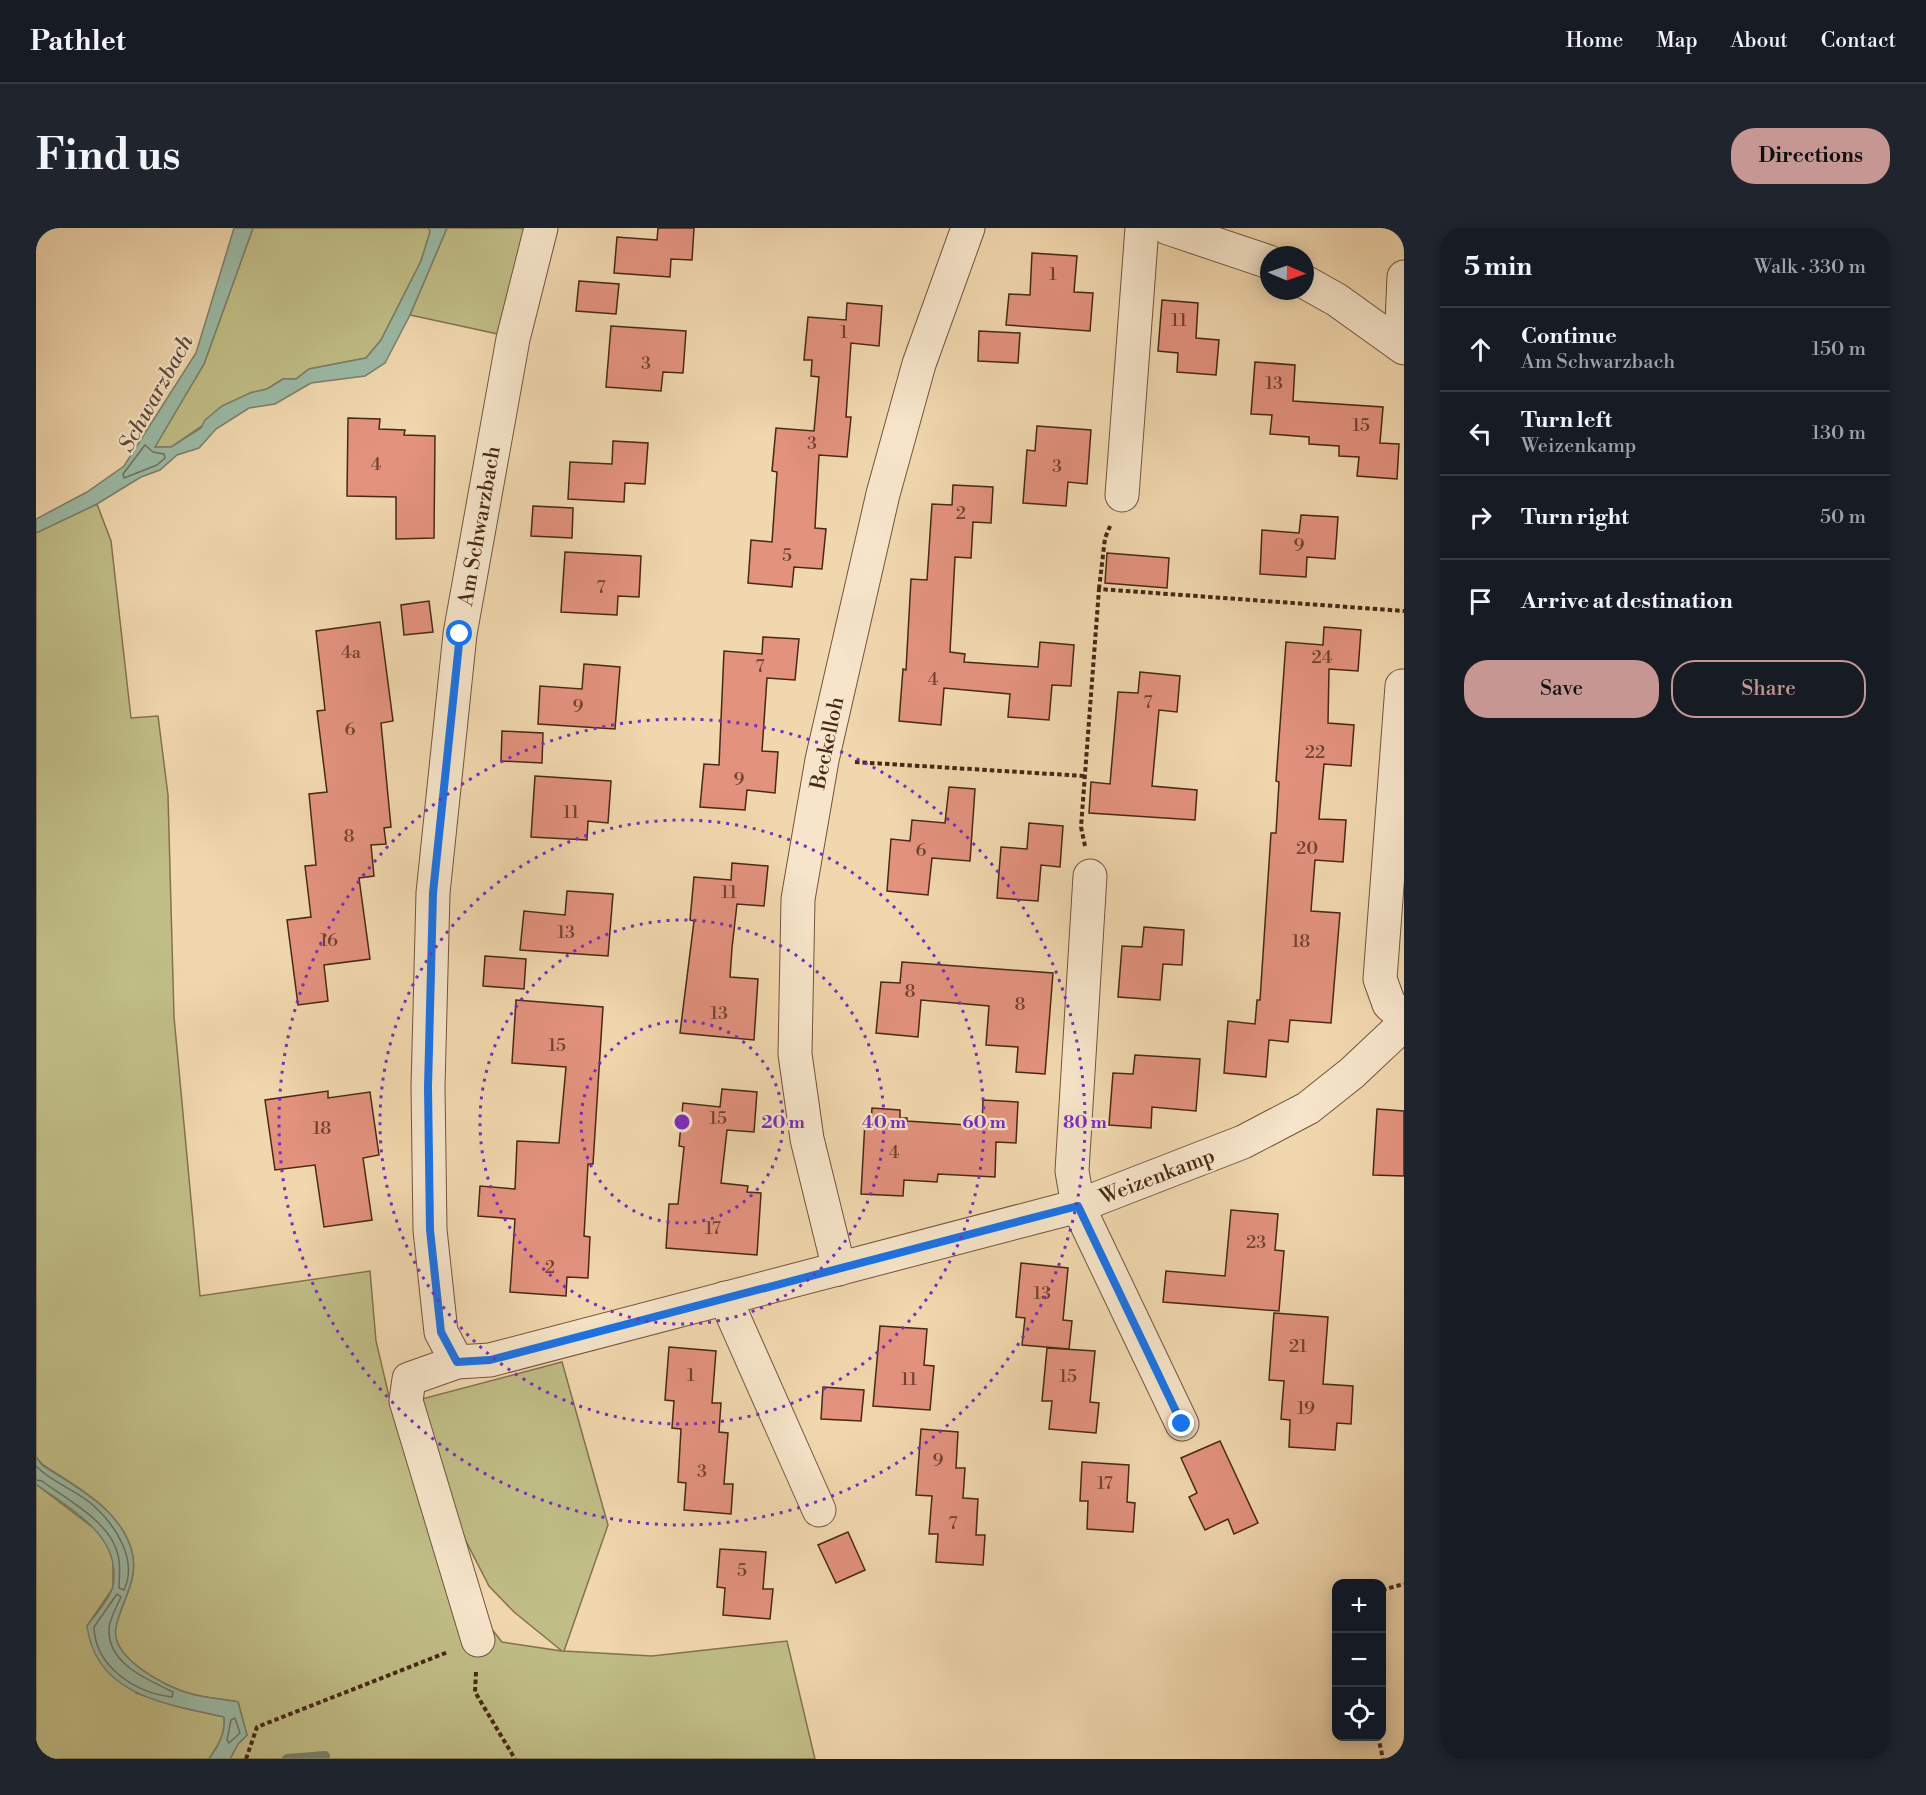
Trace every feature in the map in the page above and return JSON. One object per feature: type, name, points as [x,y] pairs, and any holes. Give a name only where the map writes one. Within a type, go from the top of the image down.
[{"type":"street","name":"Am Schwarzbach","points":[[457,1362],[441,1332],[430,1230],[428,1087],[433,893],[460,634],[513,339],[541,228]]},
{"type":"street","name":"Beckelloh","points":[[839,1269],[807,1139],[795,1054],[798,900],[822,760],[886,483],[919,364],[968,228]]},
{"type":"street","points":[[1122,495],[1142,228]]},
{"type":"street","points":[[1168,228],[1260,259]]},
{"type":"street","points":[[1402,346],[1404,277]]},
{"type":"street","points":[[1314,287],[1337,300],[1402,346]]},
{"type":"street","points":[[1402,686],[1380,979],[1389,1005],[1404,1017]]},
{"type":"street","points":[[1090,876],[1072,1171],[1078,1206],[1182,1424]]},
{"type":"street","name":"Weizenkamp","points":[[478,1640],[406,1401],[409,1379],[457,1362],[490,1360],[1078,1206],[1243,1142],[1308,1108],[1352,1073],[1404,1024]]},
{"type":"street","points":[[725,1298],[819,1510]]},
{"type":"path","points":[[1090,876],[1082,827],[1099,589],[1105,538],[1122,495]]},
{"type":"path","points":[[1099,589],[1404,611]]},
{"type":"path","points":[[822,760],[1085,776]]},
{"type":"path","points":[[1386,1589],[1404,1584]]},
{"type":"path","points":[[246,1759],[256,1727],[478,1640],[476,1692],[516,1759]]},
{"type":"path","points":[[1379,1741],[1383,1759]]},
{"type":"shaded area","points":[[253,228],[429,228],[430,232],[421,261],[381,340],[366,358],[309,369],[296,379],[283,379],[267,389],[250,393],[171,447],[154,447],[204,364]]},
{"type":"shaded area","points":[[447,228],[525,228],[498,334],[410,315]]},
{"type":"shaded area","points":[[97,504],[111,541],[131,718],[158,716],[168,795],[174,1017],[200,1296],[370,1271],[376,1341],[392,1409],[443,1568],[502,1642],[562,1651],[514,1612],[489,1586],[450,1510],[418,1400],[562,1362],[608,1525],[564,1651],[652,1656],[787,1641],[815,1759],[230,1759],[238,1744],[247,1735],[238,1702],[194,1695],[166,1684],[140,1669],[121,1649],[116,1638],[116,1627],[132,1581],[134,1562],[126,1537],[118,1523],[96,1500],[42,1464],[36,1457],[36,533]]},
{"type":"shaded area","points":[[36,1484],[95,1529],[110,1548],[113,1558],[113,1588],[87,1626],[136,1693],[183,1708],[224,1717],[223,1734],[209,1759],[36,1759]]},
{"type":"water","points":[[234,228],[253,228],[204,364],[155,447],[171,447],[201,428],[205,420],[222,406],[250,393],[267,389],[283,379],[296,379],[309,369],[366,358],[381,340],[421,261],[430,232],[429,228],[447,228],[410,315],[385,363],[365,376],[311,383],[275,404],[249,408],[216,429],[199,448],[177,455],[160,470],[141,477],[97,504],[36,533],[36,519],[87,492],[124,466],[196,353]]},
{"type":"water","points":[[36,1457],[42,1465],[83,1491],[108,1511],[126,1537],[134,1562],[131,1581],[118,1617],[116,1638],[129,1659],[153,1677],[178,1689],[194,1695],[238,1702],[247,1735],[238,1744],[230,1759],[209,1759],[223,1734],[224,1717],[158,1701],[137,1693],[119,1682],[104,1668],[93,1649],[87,1626],[106,1601],[113,1586],[114,1568],[110,1552],[102,1538],[78,1514],[36,1484]]},
{"type":"building","points":[[658,228],[694,228],[692,260],[671,259],[670,277],[614,273],[617,237],[657,240]]},
{"type":"building","points":[[1032,253],[1077,256],[1074,292],[1093,293],[1090,331],[1006,325],[1009,294],[1030,295]]},
{"type":"building","points":[[579,281],[619,284],[616,314],[576,311]]},
{"type":"building","points":[[1162,300],[1198,303],[1196,338],[1219,340],[1216,375],[1177,372],[1178,353],[1158,351]]},
{"type":"building","points":[[847,303],[882,306],[879,346],[851,343],[846,417],[851,417],[847,457],[819,455],[815,528],[826,529],[822,569],[794,567],[792,587],[748,583],[751,540],[772,542],[777,472],[772,471],[776,428],[814,431],[819,377],[811,376],[812,360],[804,360],[808,317],[846,320]]},
{"type":"building","points":[[611,326],[686,331],[683,373],[663,372],[661,391],[606,387]]},
{"type":"building","points":[[979,331],[1020,333],[1018,363],[978,361]]},
{"type":"building","points":[[1255,362],[1295,365],[1293,401],[1383,407],[1380,443],[1399,444],[1397,479],[1357,476],[1359,457],[1339,456],[1339,446],[1309,444],[1309,437],[1270,434],[1272,415],[1251,414]]},
{"type":"building","points":[[348,418],[380,419],[379,429],[405,430],[404,435],[435,436],[434,538],[396,539],[396,497],[347,496]]},
{"type":"building","points":[[1037,426],[1091,430],[1087,484],[1068,482],[1066,506],[1023,503],[1027,450],[1035,451]]},
{"type":"building","points":[[613,441],[648,443],[645,484],[625,483],[624,502],[568,499],[570,462],[612,464]]},
{"type":"building","points":[[953,485],[993,487],[991,523],[973,522],[971,558],[955,557],[950,652],[965,654],[964,662],[1038,667],[1040,642],[1074,645],[1071,686],[1052,685],[1049,720],[1008,717],[1010,694],[944,688],[941,725],[899,721],[903,669],[906,670],[911,579],[927,580],[932,504],[952,505]]},
{"type":"building","points":[[533,506],[573,508],[572,538],[531,536]]},
{"type":"building","points":[[1301,515],[1338,517],[1335,559],[1307,557],[1306,577],[1260,574],[1262,530],[1299,533]]},
{"type":"building","points":[[565,552],[641,556],[639,597],[618,596],[617,615],[561,612]]},
{"type":"building","points":[[1107,553],[1169,558],[1167,588],[1105,583]]},
{"type":"building","points":[[429,601],[433,632],[404,635],[401,605]]},
{"type":"building","points":[[380,622],[393,721],[381,723],[391,827],[384,828],[386,844],[371,845],[374,876],[359,878],[370,959],[324,965],[328,1001],[298,1005],[287,920],[311,917],[305,866],[316,865],[309,794],[327,792],[317,711],[325,710],[316,631]]},
{"type":"building","points":[[1324,627],[1361,630],[1358,671],[1329,669],[1328,723],[1354,725],[1351,766],[1324,764],[1319,819],[1346,820],[1343,862],[1315,860],[1311,911],[1340,913],[1331,1023],[1290,1020],[1288,1042],[1269,1040],[1266,1077],[1224,1073],[1228,1021],[1255,1024],[1257,1000],[1260,1000],[1271,833],[1276,833],[1279,782],[1276,781],[1286,642],[1323,645]]},
{"type":"building","points":[[763,637],[799,639],[795,680],[767,678],[762,751],[778,752],[775,793],[747,790],[745,810],[700,807],[704,764],[719,765],[724,651],[762,654]]},
{"type":"building","points":[[584,664],[620,667],[615,729],[538,724],[540,686],[582,689]]},
{"type":"building","points":[[1140,672],[1180,676],[1177,712],[1159,710],[1152,786],[1197,790],[1195,820],[1089,813],[1091,782],[1110,784],[1118,692],[1138,693]]},
{"type":"building","points":[[502,731],[543,733],[542,763],[501,761]]},
{"type":"building","points":[[535,776],[611,781],[608,823],[588,821],[587,840],[531,837]]},
{"type":"building","points":[[949,787],[975,789],[970,861],[932,858],[928,895],[887,891],[891,839],[910,841],[912,820],[945,823]]},
{"type":"building","points":[[1029,823],[1063,826],[1060,867],[1041,865],[1038,901],[997,898],[1001,847],[1027,849]]},
{"type":"building","points":[[732,863],[768,866],[764,906],[737,904],[732,948],[730,977],[758,979],[754,1040],[680,1033],[694,921],[690,920],[694,877],[731,880]]},
{"type":"building","points":[[567,891],[613,894],[608,956],[520,950],[524,911],[565,915]]},
{"type":"building","points":[[1144,927],[1184,930],[1182,965],[1163,964],[1160,1000],[1118,997],[1122,946],[1142,947]]},
{"type":"building","points":[[485,956],[526,959],[524,989],[483,986]]},
{"type":"building","points":[[902,962],[1053,973],[1045,1074],[1016,1072],[1018,1047],[986,1045],[989,1006],[921,1000],[918,1037],[876,1033],[881,982],[900,983]]},
{"type":"building","points":[[516,1000],[603,1007],[593,1164],[588,1164],[584,1236],[590,1237],[588,1278],[567,1277],[566,1296],[510,1292],[515,1219],[478,1216],[480,1186],[515,1189],[517,1141],[559,1143],[566,1067],[512,1063]]},
{"type":"building","points":[[1135,1055],[1200,1059],[1196,1111],[1152,1107],[1151,1128],[1109,1125],[1113,1073],[1133,1074]]},
{"type":"building","points":[[722,1089],[757,1092],[754,1132],[727,1130],[721,1183],[748,1186],[747,1192],[761,1193],[757,1255],[666,1248],[669,1204],[678,1204],[684,1147],[679,1146],[683,1103],[720,1107]]},
{"type":"building","points":[[328,1091],[328,1098],[370,1092],[379,1155],[363,1158],[372,1220],[324,1227],[315,1165],[275,1170],[265,1100]]},
{"type":"building","points":[[983,1100],[1018,1102],[1016,1143],[996,1142],[995,1177],[938,1174],[937,1182],[904,1180],[903,1196],[861,1194],[865,1121],[871,1122],[872,1108],[900,1110],[900,1118],[907,1118],[907,1121],[982,1126]]},
{"type":"building","points":[[1377,1109],[1404,1111],[1404,1176],[1373,1175]]},
{"type":"building","points":[[1231,1210],[1278,1214],[1275,1250],[1284,1251],[1279,1311],[1163,1302],[1166,1271],[1225,1276]]},
{"type":"building","points":[[1021,1263],[1068,1268],[1063,1320],[1072,1321],[1069,1349],[1022,1345],[1025,1318],[1016,1317]]},
{"type":"building","points":[[1274,1313],[1328,1317],[1323,1384],[1353,1386],[1351,1424],[1337,1423],[1335,1450],[1289,1447],[1290,1420],[1281,1419],[1284,1381],[1269,1380]]},
{"type":"building","points":[[880,1326],[927,1329],[924,1365],[934,1366],[930,1410],[873,1406]]},
{"type":"building","points":[[669,1347],[716,1351],[712,1403],[721,1403],[719,1432],[728,1433],[724,1484],[733,1484],[731,1514],[684,1510],[686,1483],[678,1482],[681,1429],[672,1428],[674,1401],[665,1400]]},
{"type":"building","points":[[1047,1348],[1095,1351],[1090,1402],[1099,1403],[1096,1433],[1049,1429],[1052,1401],[1042,1401]]},
{"type":"building","points":[[823,1387],[864,1390],[861,1421],[821,1419]]},
{"type":"building","points":[[921,1429],[958,1432],[956,1468],[965,1468],[963,1498],[978,1499],[976,1535],[985,1535],[983,1565],[936,1562],[938,1534],[929,1534],[932,1496],[916,1495]]},
{"type":"building","points":[[1220,1441],[1258,1523],[1234,1534],[1228,1519],[1205,1530],[1189,1497],[1197,1493],[1181,1458]]},
{"type":"building","points":[[1082,1462],[1129,1465],[1127,1502],[1135,1503],[1133,1532],[1087,1529],[1088,1501],[1080,1501]]},
{"type":"building","points":[[848,1532],[865,1570],[836,1583],[818,1545]]},
{"type":"building","points":[[720,1549],[766,1552],[763,1589],[773,1589],[770,1619],[723,1615],[725,1588],[717,1587]]},
{"type":"waterway","points":[[287,1759],[325,1756]]},
{"type":"route","points":[[460,634],[433,893],[428,1087],[430,1230],[441,1332],[457,1362],[490,1360],[1078,1206],[1182,1424]]},
{"type":"water label","name":"Schwarzbach","points":[[155,393]]}]
